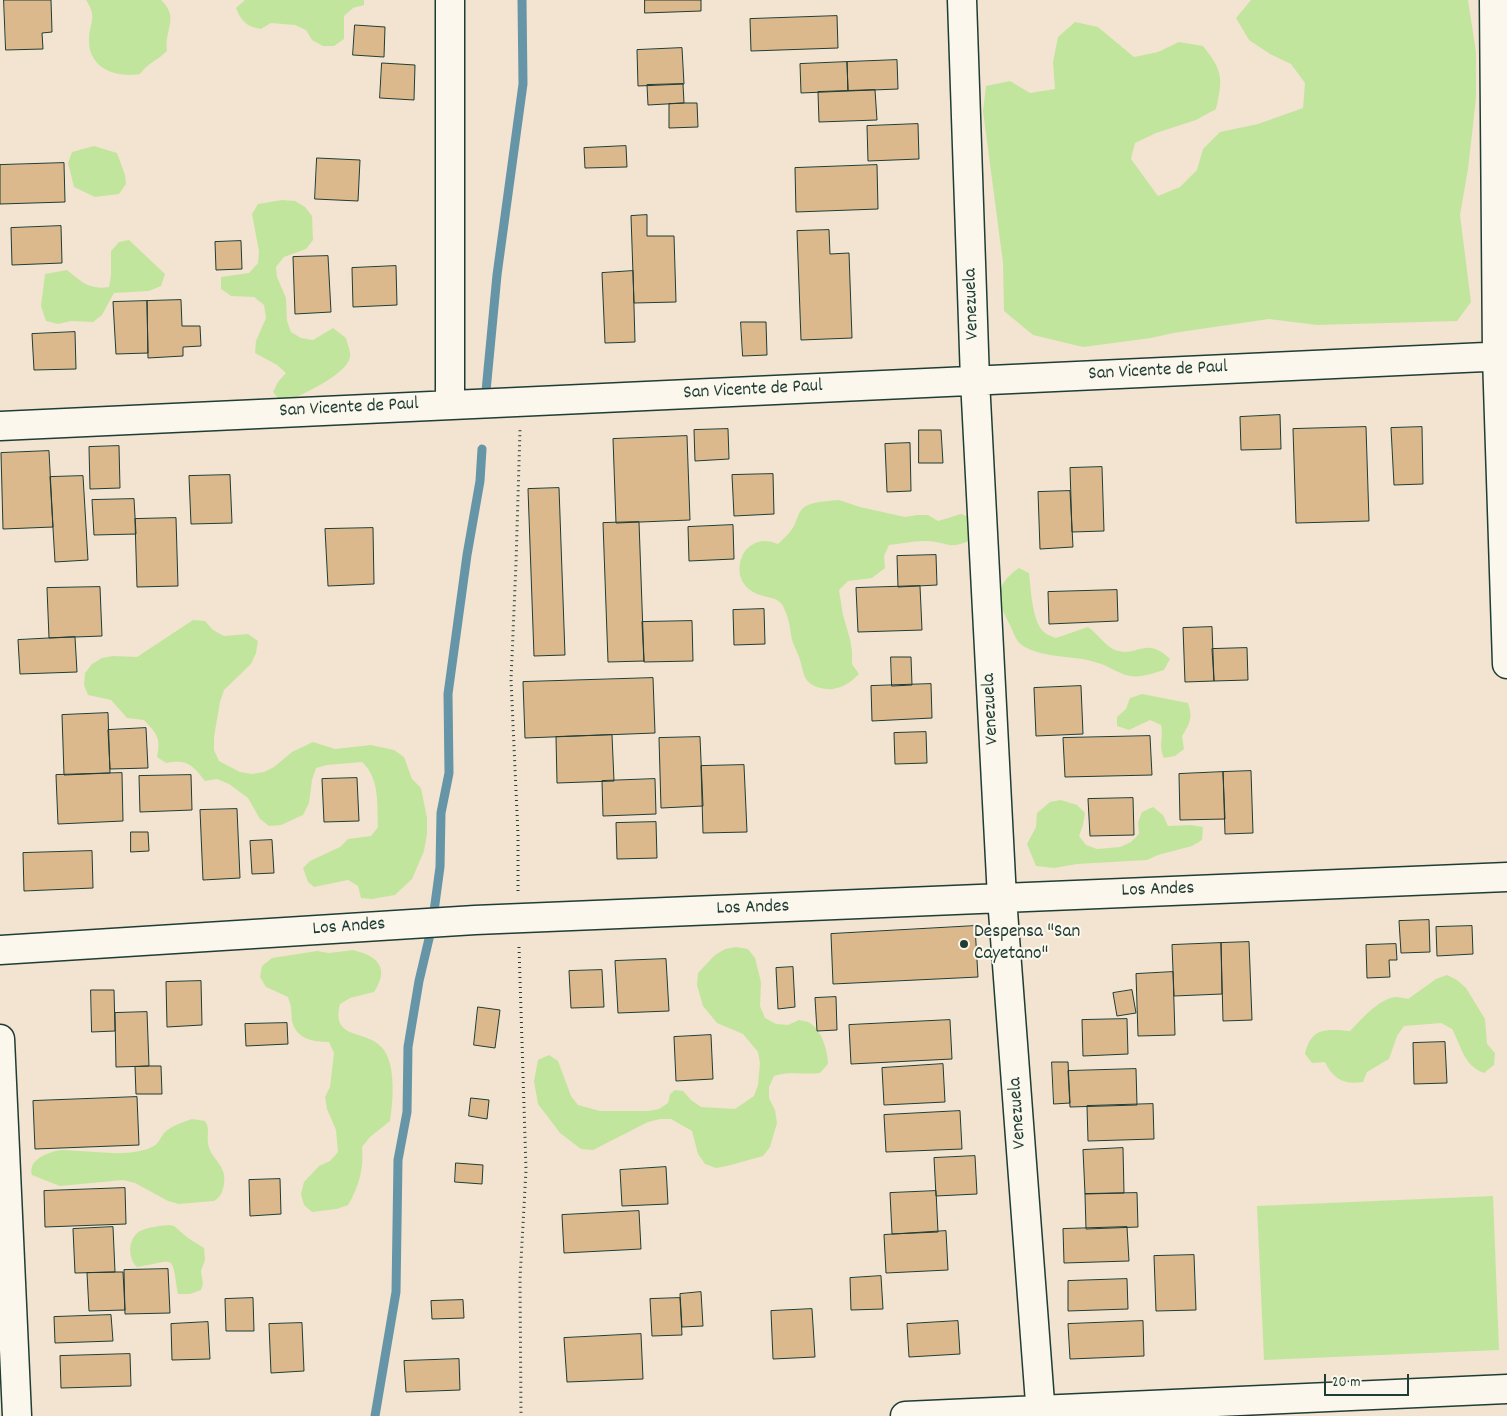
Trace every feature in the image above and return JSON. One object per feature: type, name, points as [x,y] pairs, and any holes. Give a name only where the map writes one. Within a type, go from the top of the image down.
[{"type":"street","points":[[450,0],[450,404]]},
{"type":"street","name":"Venezuela","points":[[962,0],[975,380],[1002,898],[1041,1413]]},
{"type":"street","points":[[1494,0],[1507,664]]},
{"type":"street","name":"San Vicente de Paul","points":[[0,426],[1502,356]]},
{"type":"street","name":"Los Andes","points":[[0,950],[475,920],[1507,876]]},
{"type":"street","points":[[0,1039],[17,1416]]},
{"type":"street","points":[[904,1416],[1298,1407],[1507,1389]]},
{"type":"green space","points":[[86,0],[161,0],[170,12],[167,51],[140,74],[122,74],[106,70],[99,65],[90,51],[89,35],[92,11]]},
{"type":"green space","points":[[245,0],[364,0],[364,5],[353,8],[344,16],[344,39],[334,46],[323,46],[312,40],[306,30],[295,25],[271,23],[261,29],[248,25],[242,20],[236,8]]},
{"type":"green space","points":[[1251,0],[1468,0],[1476,52],[1476,98],[1468,169],[1460,215],[1471,302],[1457,321],[1317,325],[1269,319],[1083,347],[1033,335],[1004,311],[1003,263],[983,111],[986,86],[1010,81],[1030,93],[1055,89],[1053,62],[1058,37],[1075,22],[1098,27],[1134,57],[1158,52],[1179,42],[1203,46],[1220,75],[1220,90],[1216,109],[1196,120],[1156,133],[1135,143],[1131,159],[1158,196],[1180,187],[1197,170],[1203,149],[1220,132],[1258,124],[1303,108],[1305,83],[1291,64],[1270,54],[1249,40],[1236,18]]},
{"type":"green space","points":[[94,146],[117,153],[125,175],[126,184],[119,194],[95,197],[74,187],[68,163],[72,152]]},
{"type":"green space","points":[[282,200],[295,201],[305,207],[312,216],[313,240],[306,249],[284,257],[276,267],[277,277],[286,298],[287,321],[291,332],[301,338],[313,340],[333,328],[346,338],[350,357],[347,364],[331,378],[310,391],[282,403],[273,392],[278,382],[286,373],[277,365],[255,353],[256,341],[266,318],[264,305],[254,297],[231,296],[221,289],[221,277],[249,273],[258,263],[259,251],[252,214],[258,204]]},
{"type":"green space","points":[[129,240],[165,274],[161,286],[149,291],[114,293],[102,315],[93,322],[71,321],[58,324],[46,321],[41,306],[45,274],[67,270],[91,286],[109,287],[111,251],[119,242]]},
{"type":"green space","points":[[839,500],[860,507],[905,517],[928,515],[938,521],[961,514],[972,518],[971,540],[957,545],[932,541],[916,541],[889,545],[884,556],[885,568],[872,578],[848,581],[839,590],[843,615],[850,639],[852,664],[859,674],[844,685],[833,689],[826,689],[814,686],[806,679],[793,642],[788,617],[781,603],[776,599],[755,593],[746,587],[741,578],[739,568],[744,552],[755,543],[768,541],[778,544],[792,529],[803,508],[815,503]]},
{"type":"green space","points":[[1019,568],[1029,573],[1031,596],[1037,621],[1045,633],[1056,638],[1088,627],[1115,650],[1123,652],[1148,648],[1161,652],[1170,659],[1164,670],[1143,676],[1130,676],[1102,664],[1044,654],[1021,645],[1003,610],[1000,595],[1005,581]]},
{"type":"green space","points":[[193,620],[205,621],[213,630],[224,636],[248,634],[258,641],[256,653],[251,664],[224,690],[220,702],[214,737],[214,750],[219,761],[240,772],[252,774],[264,772],[274,767],[292,752],[313,742],[335,749],[371,745],[394,750],[404,757],[412,779],[421,788],[427,818],[427,834],[424,851],[412,879],[395,895],[372,899],[361,898],[358,886],[348,880],[314,887],[308,882],[303,868],[310,861],[340,847],[348,839],[371,836],[378,827],[375,784],[368,769],[362,762],[327,765],[316,768],[312,780],[309,803],[303,815],[281,825],[269,826],[260,819],[248,798],[229,784],[217,779],[205,781],[189,764],[180,762],[166,763],[157,757],[157,737],[144,720],[127,718],[111,700],[88,695],[84,685],[85,673],[92,664],[102,658],[113,656],[137,657]]},
{"type":"green space","points":[[1142,694],[1188,703],[1190,708],[1189,724],[1182,736],[1184,749],[1175,756],[1164,758],[1161,749],[1161,725],[1150,720],[1129,730],[1117,726],[1117,717],[1126,709],[1130,698]]},
{"type":"green space","points":[[1061,800],[1077,805],[1085,813],[1079,836],[1086,845],[1097,849],[1120,847],[1131,842],[1139,834],[1138,822],[1142,812],[1153,807],[1163,815],[1168,826],[1191,825],[1203,827],[1202,840],[1192,846],[1158,855],[1147,860],[1077,864],[1054,868],[1036,866],[1027,844],[1036,827],[1037,813],[1050,802]]},
{"type":"green space","points":[[736,947],[748,949],[755,958],[761,982],[760,1006],[765,1018],[776,1024],[788,1025],[799,1020],[810,1023],[821,1036],[828,1059],[828,1064],[820,1073],[774,1076],[769,1087],[769,1098],[775,1110],[777,1123],[770,1147],[763,1156],[716,1168],[705,1164],[698,1154],[692,1131],[671,1119],[648,1122],[593,1150],[581,1149],[560,1133],[538,1104],[534,1081],[538,1060],[549,1055],[558,1061],[571,1096],[578,1105],[600,1111],[648,1111],[659,1109],[668,1103],[670,1094],[675,1090],[683,1091],[701,1107],[735,1109],[754,1096],[758,1085],[760,1063],[758,1052],[743,1034],[717,1023],[703,1006],[697,985],[698,973],[715,955],[725,949]]},
{"type":"green space","points":[[353,950],[375,960],[379,964],[381,976],[374,992],[350,998],[340,1004],[338,1016],[341,1024],[346,1029],[377,1043],[388,1057],[393,1085],[390,1121],[370,1137],[362,1147],[360,1177],[348,1205],[337,1209],[312,1212],[304,1205],[301,1194],[304,1182],[319,1166],[330,1161],[338,1152],[336,1130],[327,1109],[325,1097],[330,1087],[334,1053],[329,1042],[311,1040],[297,1032],[292,1021],[288,997],[266,987],[260,977],[262,966],[272,958],[317,951],[329,953]]},
{"type":"green space","points":[[1447,975],[1457,980],[1466,988],[1485,1019],[1487,1044],[1495,1053],[1494,1065],[1484,1073],[1477,1070],[1467,1060],[1452,1029],[1441,1023],[1404,1026],[1397,1036],[1389,1059],[1367,1072],[1363,1082],[1350,1083],[1340,1080],[1332,1073],[1325,1062],[1312,1063],[1305,1054],[1311,1039],[1316,1034],[1327,1030],[1350,1031],[1383,1001],[1396,997],[1408,999],[1436,979]]},
{"type":"green space","points":[[192,1119],[205,1121],[207,1124],[210,1149],[224,1174],[222,1191],[214,1201],[179,1204],[168,1201],[135,1183],[123,1180],[60,1186],[32,1175],[31,1170],[35,1162],[51,1152],[65,1150],[106,1153],[135,1152],[152,1147],[170,1128]]},
{"type":"green space","points":[[1493,1196],[1499,1350],[1264,1360],[1257,1206]]},
{"type":"green space","points":[[158,1226],[174,1226],[204,1248],[205,1260],[201,1271],[203,1284],[201,1290],[190,1294],[178,1294],[170,1262],[159,1262],[137,1267],[132,1259],[130,1248],[136,1234]]},
{"type":"building","points":[[4,0],[51,0],[52,32],[42,33],[43,49],[6,50]]},
{"type":"building","points":[[645,0],[701,0],[701,11],[645,13]]},
{"type":"building","points":[[837,16],[838,48],[751,51],[750,19]]},
{"type":"building","points":[[355,25],[385,27],[384,57],[353,55]]},
{"type":"building","points":[[682,48],[684,84],[638,86],[637,50]]},
{"type":"building","points":[[897,60],[898,89],[848,91],[847,62]]},
{"type":"building","points":[[847,62],[848,91],[801,93],[800,64]]},
{"type":"building","points":[[382,63],[415,65],[414,100],[380,98]]},
{"type":"building","points":[[683,84],[684,103],[648,105],[647,85]]},
{"type":"building","points":[[875,90],[877,120],[819,122],[818,92]]},
{"type":"building","points":[[697,103],[698,127],[669,128],[669,104]]},
{"type":"building","points":[[918,124],[919,159],[868,161],[867,126]]},
{"type":"building","points":[[626,146],[627,167],[585,168],[584,148]]},
{"type":"building","points":[[317,158],[360,160],[358,201],[315,199]]},
{"type":"building","points":[[64,163],[65,202],[0,204],[0,165]]},
{"type":"building","points":[[877,165],[878,209],[796,212],[795,168]]},
{"type":"building","points":[[647,215],[647,236],[674,236],[676,302],[634,303],[631,216]]},
{"type":"building","points":[[61,226],[62,263],[12,265],[11,228]]},
{"type":"building","points":[[829,230],[830,254],[849,253],[852,338],[801,340],[797,231]]},
{"type":"building","points":[[241,241],[242,269],[216,270],[215,242]]},
{"type":"building","points":[[328,256],[331,312],[295,314],[293,257]]},
{"type":"building","points":[[396,266],[397,305],[353,307],[352,268]]},
{"type":"building","points":[[633,271],[635,342],[605,343],[602,273]]},
{"type":"building","points":[[181,300],[182,326],[200,326],[201,346],[183,347],[183,356],[148,358],[147,301]]},
{"type":"building","points":[[147,301],[148,353],[116,354],[113,302]]},
{"type":"building","points":[[741,322],[766,322],[767,355],[743,356]]},
{"type":"building","points":[[75,332],[76,369],[34,370],[32,334]]},
{"type":"building","points":[[1280,415],[1281,449],[1241,450],[1240,417]]},
{"type":"building","points":[[1366,427],[1369,521],[1296,523],[1293,429]]},
{"type":"building","points":[[1422,427],[1423,484],[1394,485],[1391,428]]},
{"type":"building","points":[[728,429],[729,459],[695,461],[694,430]]},
{"type":"building","points":[[919,430],[941,430],[943,463],[919,463]]},
{"type":"building","points":[[687,436],[690,520],[616,523],[613,439]]},
{"type":"building","points":[[910,443],[911,491],[887,492],[885,444]]},
{"type":"building","points":[[119,446],[120,488],[90,489],[89,447]]},
{"type":"building","points":[[49,451],[53,527],[3,529],[1,453]]},
{"type":"building","points":[[1102,467],[1104,531],[1072,532],[1070,468]]},
{"type":"building","points":[[773,474],[774,514],[734,516],[732,475]]},
{"type":"building","points":[[230,475],[232,523],[191,524],[189,476]]},
{"type":"building","points":[[83,476],[88,560],[55,562],[50,477]]},
{"type":"building","points":[[559,488],[565,655],[534,656],[528,489]]},
{"type":"building","points":[[1070,491],[1073,547],[1040,549],[1038,492]]},
{"type":"building","points":[[134,499],[136,534],[94,535],[92,500]]},
{"type":"building","points":[[176,518],[178,586],[137,587],[135,519]]},
{"type":"building","points":[[639,522],[644,661],[608,662],[603,523]]},
{"type":"building","points":[[733,525],[734,559],[689,561],[688,527]]},
{"type":"building","points":[[373,528],[374,584],[328,586],[325,529]]},
{"type":"building","points":[[936,555],[937,585],[898,587],[897,556]]},
{"type":"building","points":[[920,586],[922,630],[858,632],[856,588]]},
{"type":"building","points":[[100,587],[102,636],[49,638],[47,588]]},
{"type":"building","points":[[1117,590],[1118,621],[1049,624],[1048,592]]},
{"type":"building","points":[[764,609],[765,644],[734,645],[733,610]]},
{"type":"building","points":[[692,621],[693,661],[644,662],[642,622]]},
{"type":"building","points":[[1212,627],[1214,681],[1185,682],[1183,628]]},
{"type":"building","points":[[75,637],[77,672],[20,674],[18,640]]},
{"type":"building","points":[[1247,648],[1248,680],[1214,681],[1212,649]]},
{"type":"building","points":[[891,657],[911,657],[912,685],[892,686]]},
{"type":"building","points":[[653,678],[655,733],[525,738],[523,682]]},
{"type":"building","points":[[931,684],[932,718],[872,721],[871,686]]},
{"type":"building","points":[[1081,686],[1083,734],[1036,736],[1034,688]]},
{"type":"building","points":[[108,713],[110,773],[64,775],[62,715]]},
{"type":"building","points":[[146,728],[148,768],[110,769],[108,730]]},
{"type":"building","points":[[926,732],[927,763],[895,764],[894,733]]},
{"type":"building","points":[[612,735],[614,781],[557,783],[556,737]]},
{"type":"building","points":[[1150,736],[1152,775],[1065,777],[1063,738]]},
{"type":"building","points":[[700,737],[703,806],[661,808],[659,738]]},
{"type":"building","points":[[744,765],[747,832],[703,833],[701,766]]},
{"type":"building","points":[[1251,771],[1253,833],[1225,834],[1223,772]]},
{"type":"building","points":[[1223,772],[1225,819],[1180,820],[1179,774]]},
{"type":"building","points":[[122,773],[123,821],[58,824],[56,775]]},
{"type":"building","points":[[191,775],[192,810],[140,812],[139,776]]},
{"type":"building","points":[[357,778],[359,821],[324,822],[322,779]]},
{"type":"building","points":[[655,779],[656,814],[603,816],[602,781]]},
{"type":"building","points":[[1133,798],[1134,835],[1090,836],[1088,799]]},
{"type":"building","points":[[237,809],[240,878],[203,880],[200,810]]},
{"type":"building","points":[[656,822],[657,858],[617,859],[616,823]]},
{"type":"building","points":[[131,832],[148,832],[149,851],[131,852]]},
{"type":"building","points":[[272,840],[274,873],[252,874],[250,841]]},
{"type":"building","points":[[92,851],[93,888],[24,891],[23,853]]},
{"type":"building","points":[[1429,920],[1430,952],[1401,953],[1399,921]]},
{"type":"building","points":[[975,926],[978,977],[833,984],[831,934]]},
{"type":"building","points":[[1472,926],[1473,954],[1437,956],[1436,927]]},
{"type":"building","points":[[1249,942],[1252,1020],[1223,1021],[1221,943]]},
{"type":"building","points":[[1221,943],[1222,994],[1174,996],[1172,945]]},
{"type":"building","points":[[1396,944],[1397,960],[1389,960],[1390,977],[1367,978],[1366,945]]},
{"type":"building","points":[[666,959],[669,1011],[618,1013],[615,961]]},
{"type":"building","points":[[793,967],[795,1007],[778,1009],[776,968]]},
{"type":"building","points":[[602,970],[604,1007],[571,1008],[569,971]]},
{"type":"building","points":[[1173,972],[1175,1035],[1138,1036],[1136,974]]},
{"type":"building","points":[[201,981],[202,1025],[167,1027],[166,982]]},
{"type":"building","points":[[91,990],[114,990],[115,1031],[92,1032]]},
{"type":"building","points":[[1132,990],[1136,1013],[1117,1016],[1113,993]]},
{"type":"building","points":[[836,997],[837,1030],[817,1031],[815,998]]},
{"type":"building","points":[[478,1007],[500,1010],[495,1048],[474,1045]]},
{"type":"building","points":[[147,1012],[149,1066],[116,1067],[115,1013]]},
{"type":"building","points":[[1127,1019],[1128,1054],[1083,1056],[1082,1020]]},
{"type":"building","points":[[950,1020],[952,1059],[851,1064],[849,1025]]},
{"type":"building","points":[[287,1023],[288,1044],[246,1046],[245,1024]]},
{"type":"building","points":[[711,1035],[713,1079],[676,1081],[674,1037]]},
{"type":"building","points":[[1445,1042],[1447,1083],[1414,1084],[1413,1043]]},
{"type":"building","points":[[1052,1062],[1068,1062],[1070,1103],[1054,1104]]},
{"type":"building","points":[[943,1064],[945,1102],[884,1105],[882,1068]]},
{"type":"building","points":[[161,1066],[162,1094],[136,1094],[135,1067]]},
{"type":"building","points":[[1136,1069],[1137,1105],[1070,1107],[1068,1071]]},
{"type":"building","points":[[137,1097],[139,1145],[35,1149],[33,1101]]},
{"type":"building","points":[[471,1098],[489,1100],[487,1119],[469,1116]]},
{"type":"building","points":[[1153,1104],[1154,1139],[1088,1141],[1087,1106]]},
{"type":"building","points":[[960,1111],[962,1149],[886,1152],[884,1115]]},
{"type":"building","points":[[1123,1148],[1124,1193],[1085,1194],[1083,1150]]},
{"type":"building","points":[[975,1156],[977,1194],[936,1196],[934,1158]]},
{"type":"building","points":[[456,1163],[483,1165],[482,1184],[455,1182]]},
{"type":"building","points":[[666,1167],[668,1204],[622,1206],[620,1170]]},
{"type":"building","points":[[280,1179],[281,1214],[250,1216],[249,1180]]},
{"type":"building","points":[[125,1188],[126,1224],[45,1227],[44,1191]]},
{"type":"building","points":[[936,1191],[938,1232],[892,1234],[890,1193]]},
{"type":"building","points":[[1137,1193],[1138,1227],[1086,1229],[1085,1194]]},
{"type":"building","points":[[639,1211],[641,1249],[564,1253],[562,1215]]},
{"type":"building","points":[[113,1227],[115,1272],[75,1273],[73,1229]]},
{"type":"building","points":[[1127,1227],[1129,1261],[1064,1263],[1063,1229]]},
{"type":"building","points":[[946,1231],[948,1270],[886,1273],[884,1235]]},
{"type":"building","points":[[1194,1255],[1196,1310],[1156,1311],[1154,1256]]},
{"type":"building","points":[[168,1269],[170,1313],[125,1314],[124,1270]]},
{"type":"building","points":[[123,1272],[125,1310],[89,1311],[87,1273]]},
{"type":"building","points":[[881,1276],[883,1309],[851,1310],[850,1278]]},
{"type":"building","points":[[1127,1279],[1128,1309],[1068,1311],[1068,1281]]},
{"type":"building","points":[[701,1292],[703,1326],[682,1327],[680,1294]]},
{"type":"building","points":[[253,1298],[254,1331],[226,1331],[225,1299]]},
{"type":"building","points":[[680,1298],[682,1335],[652,1336],[650,1299]]},
{"type":"building","points":[[463,1300],[464,1318],[432,1319],[431,1301]]},
{"type":"building","points":[[812,1309],[815,1357],[773,1359],[771,1311]]},
{"type":"building","points":[[111,1315],[113,1341],[55,1343],[54,1317]]},
{"type":"building","points":[[958,1321],[960,1354],[909,1357],[907,1324]]},
{"type":"building","points":[[1143,1321],[1144,1356],[1070,1359],[1068,1324]]},
{"type":"building","points":[[208,1322],[210,1359],[172,1360],[171,1324]]},
{"type":"building","points":[[302,1323],[304,1371],[271,1373],[269,1324]]},
{"type":"building","points":[[641,1334],[643,1379],[567,1382],[564,1338]]},
{"type":"building","points":[[130,1354],[131,1386],[61,1388],[60,1356]]},
{"type":"building","points":[[459,1359],[460,1390],[406,1392],[404,1361]]},
{"type":"waterway","points":[[486,391],[497,275],[523,84],[522,0]]},
{"type":"waterway","points":[[375,1416],[396,1292],[398,1160],[407,1112],[408,1047],[419,981],[432,926],[440,867],[441,813],[449,773],[448,694],[467,555],[480,481],[482,449]]},
{"type":"place","name":"Despensa \"San Cayetano\"","points":[[964,944]]}]
